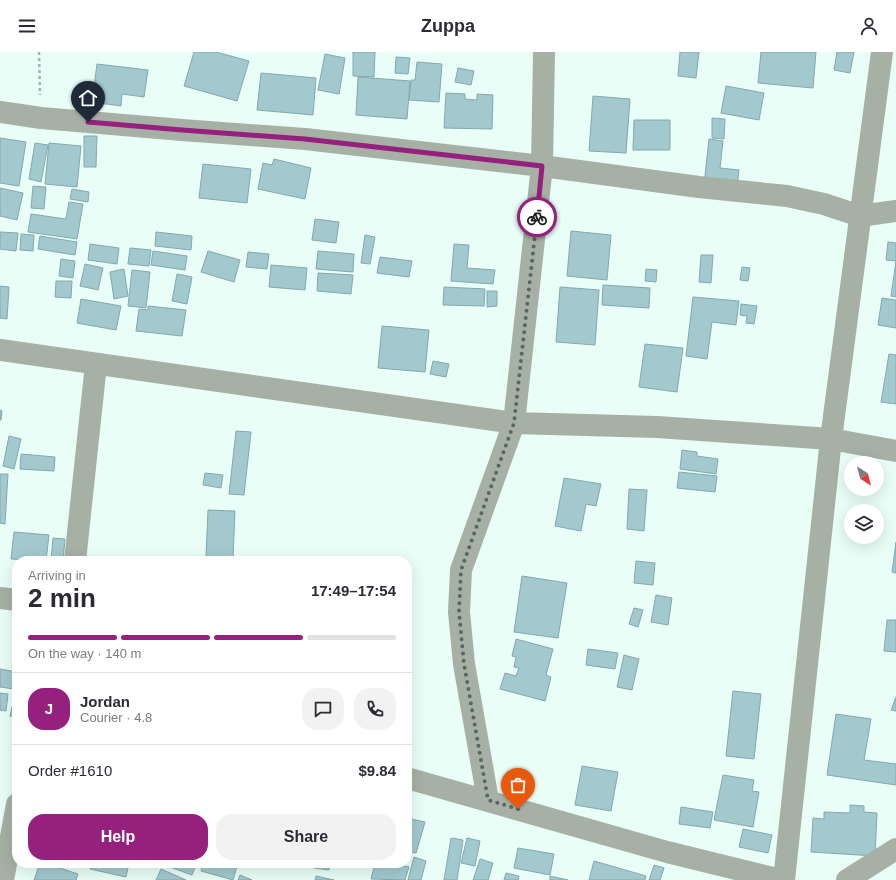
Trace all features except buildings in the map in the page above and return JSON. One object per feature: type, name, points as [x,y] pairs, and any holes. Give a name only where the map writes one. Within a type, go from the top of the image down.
[{"type":"street","points":[[488,800],[464,664],[459,612],[461,570],[514,423],[542,166],[544,52]]},
{"type":"street","points":[[784,880],[831,439],[882,52]]},
{"type":"street","points":[[0,112],[41,118],[305,139],[542,166],[699,187],[787,196],[824,204],[860,216],[896,211]]},
{"type":"street","points":[[0,350],[514,423],[657,427],[831,439],[896,451]]},
{"type":"street","points":[[76,556],[96,364]]},
{"type":"street","points":[[0,598],[12,599]]},
{"type":"street","points":[[412,779],[667,852],[781,880]]},
{"type":"street","points":[[3,880],[11,807]]},
{"type":"street","points":[[847,880],[896,849]]},
{"type":"path","points":[[39,52],[41,118]]},
{"type":"way so far","points":[[518,809],[488,800],[464,664],[459,612],[461,570],[514,423],[537,217]]},
{"type":"route","points":[[88,122],[305,139],[542,166],[537,217]]}]
